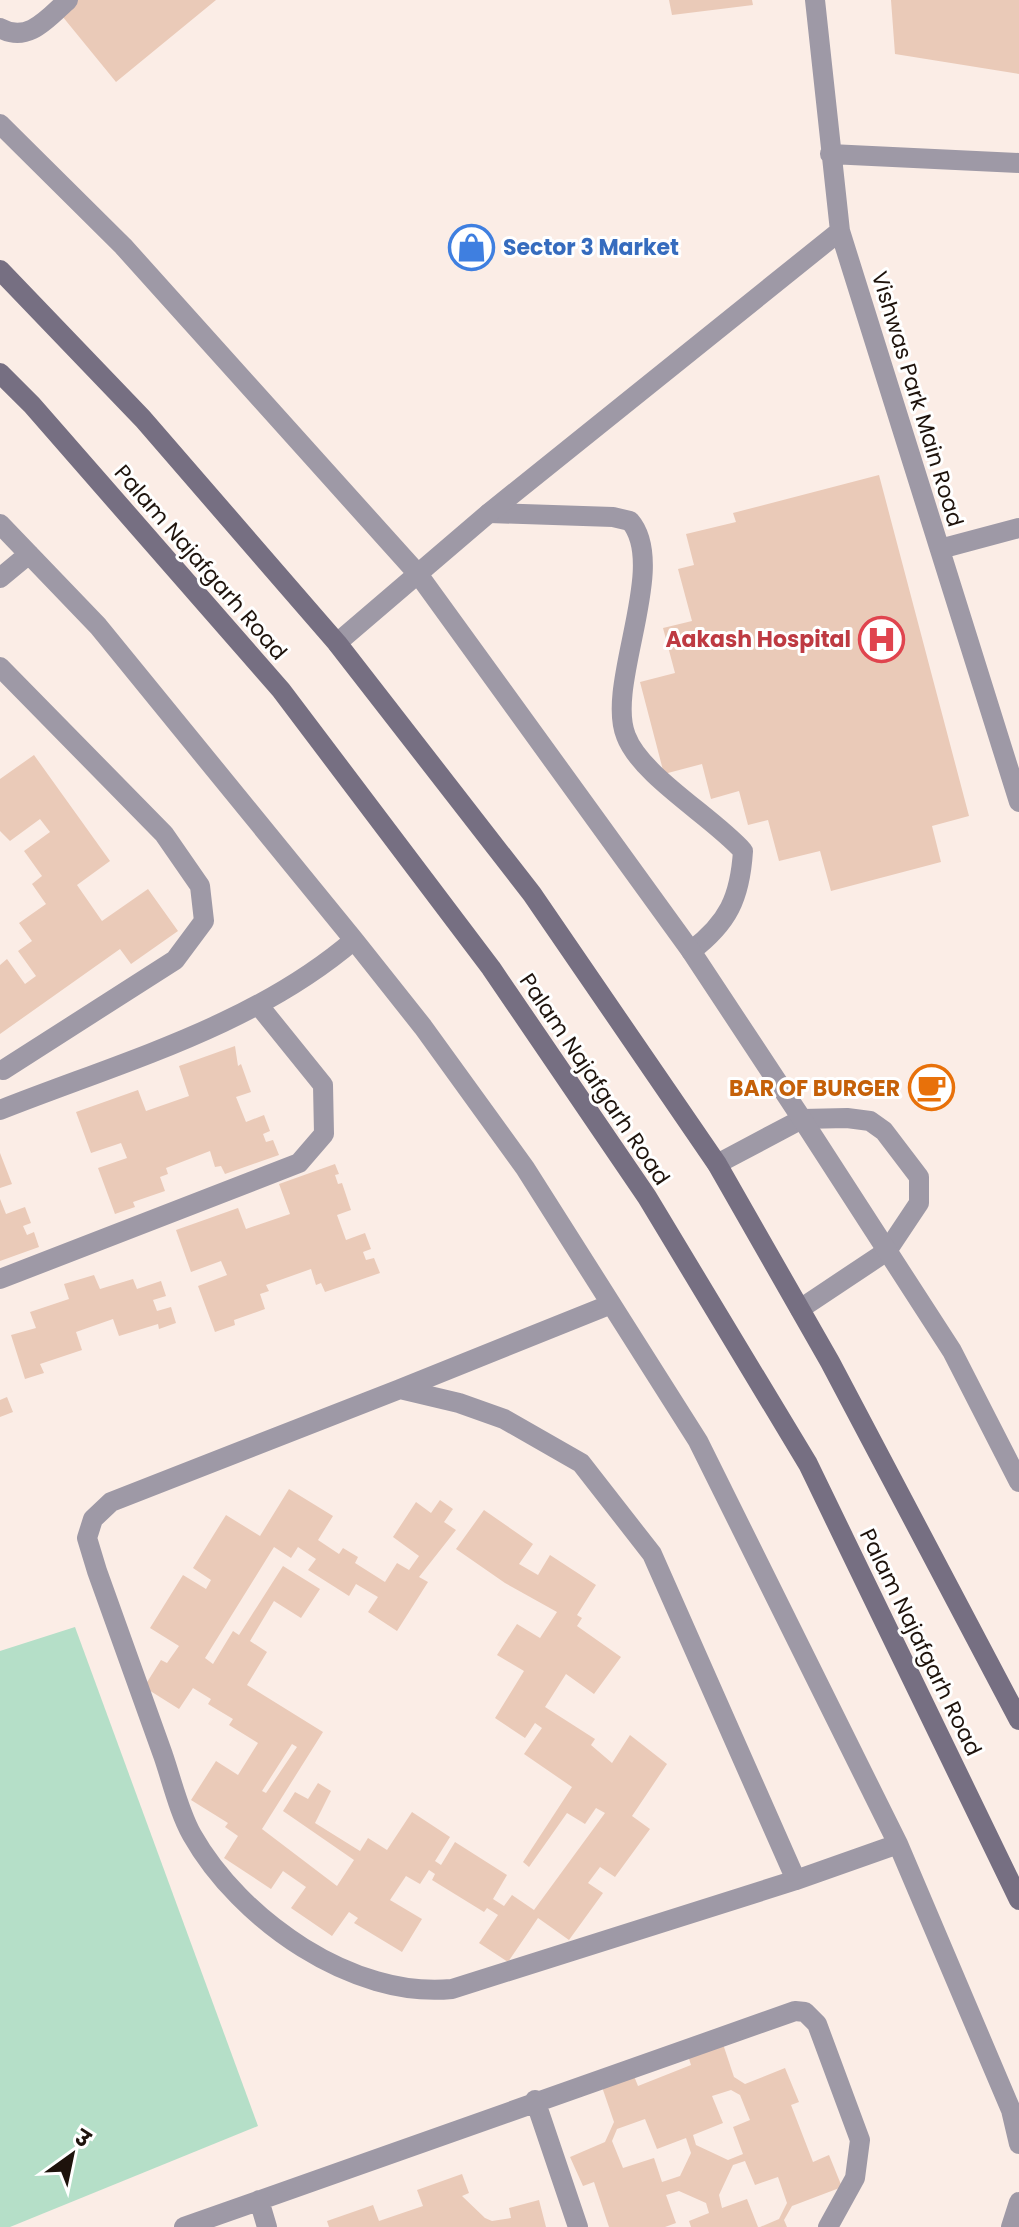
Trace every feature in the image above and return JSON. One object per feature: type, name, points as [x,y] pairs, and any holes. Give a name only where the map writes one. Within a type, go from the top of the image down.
[{"type":"main road","points":[[0,270],[143,419],[337,643],[532,894],[717,1164],[800,1309],[1019,1720]]},
{"type":"main road","name":"Palam Najafgarh Road","points":[[0,373],[32,405],[281,690],[491,968],[647,1197],[808,1464],[1019,1900]]},
{"type":"street","points":[[0,28],[11,34],[35,30],[68,0]]},
{"type":"street","name":"Vishwas Park Main Road","points":[[815,0],[840,231],[1019,802]]},
{"type":"street","points":[[0,124],[123,246],[418,574],[691,951],[952,1351],[1019,1482]]},
{"type":"street","points":[[830,154],[1019,163]]},
{"type":"street","points":[[337,643],[489,513],[840,231]]},
{"type":"street","points":[[489,513],[613,517],[630,521],[643,540],[637,625],[622,702],[626,736],[648,766],[725,831],[743,851],[741,885],[728,914],[691,951]]},
{"type":"street","points":[[0,524],[98,626],[423,1027],[525,1168],[698,1441],[898,1844],[1011,2110],[1019,2144]]},
{"type":"street","points":[[940,549],[1019,528]]},
{"type":"street","points":[[0,578],[29,554]]},
{"type":"street","points":[[0,667],[164,834],[200,886],[204,921],[175,960],[3,1070]]},
{"type":"street","points":[[0,1110],[260,1007],[318,971],[354,940]]},
{"type":"street","points":[[0,1279],[299,1163],[324,1134],[323,1085],[260,1007]]},
{"type":"street","points":[[717,1164],[802,1119],[870,1121],[893,1140],[919,1177],[919,1203],[887,1251],[800,1309]]},
{"type":"street","points":[[609,1305],[153,1483],[111,1502],[93,1519],[87,1538],[97,1571],[191,1834],[228,1885],[316,1956],[350,1973],[420,1992],[452,1989],[796,1880],[898,1844]]},
{"type":"street","points":[[400,1389],[459,1403],[504,1419],[564,1450],[606,1490],[652,1554],[796,1880]]},
{"type":"street","points":[[184,2227],[535,2100],[795,2011],[805,2012],[817,2024],[860,2140],[855,2178],[828,2227]]},
{"type":"street","points":[[535,2100],[578,2227]]},
{"type":"street","points":[[259,2200],[267,2227]]},
{"type":"street","points":[[1011,2227],[1019,2202]]},
{"type":"green space","points":[[75,1627],[258,2126],[10,2227],[0,2227],[0,1651]]},
{"type":"building","points":[[72,0],[216,0],[116,82],[58,11]]},
{"type":"building","points":[[669,0],[752,0],[753,5],[672,15]]},
{"type":"building","points":[[891,0],[1019,0],[1019,74],[895,54]]},
{"type":"building","points":[[879,475],[969,816],[932,826],[941,862],[831,891],[820,851],[779,861],[768,820],[748,825],[739,791],[711,799],[702,764],[664,774],[640,682],[675,673],[663,628],[692,621],[678,569],[694,565],[686,534],[736,522],[733,513]]},
{"type":"building","points":[[34,755],[110,861],[77,885],[102,921],[148,889],[178,931],[131,964],[120,949],[0,1034],[0,965],[7,959],[25,984],[36,976],[18,951],[32,941],[19,923],[46,904],[32,884],[42,876],[24,851],[50,832],[40,819],[10,841],[0,831],[0,779]]},
{"type":"building","points":[[235,1046],[238,1066],[241,1064],[251,1092],[236,1097],[246,1122],[264,1115],[270,1131],[263,1134],[266,1142],[273,1140],[279,1155],[225,1174],[221,1166],[215,1167],[210,1151],[166,1168],[168,1174],[160,1177],[165,1191],[133,1202],[135,1207],[115,1214],[98,1168],[127,1158],[121,1143],[91,1153],[76,1112],[138,1090],[146,1111],[189,1096],[179,1066]]},
{"type":"building","points":[[0,1153],[12,1184],[0,1188]]},
{"type":"building","points":[[335,1164],[339,1174],[335,1175],[338,1184],[342,1183],[351,1210],[337,1215],[346,1240],[365,1233],[371,1249],[363,1252],[366,1260],[374,1258],[380,1273],[325,1292],[321,1283],[316,1285],[311,1269],[266,1285],[269,1291],[260,1294],[265,1309],[234,1320],[235,1325],[215,1332],[198,1286],[227,1275],[221,1261],[191,1272],[176,1230],[238,1208],[246,1229],[290,1214],[279,1184]]},
{"type":"building","points":[[0,1199],[6,1214],[25,1207],[31,1223],[23,1226],[27,1235],[34,1232],[39,1247],[0,1261]]},
{"type":"building","points":[[94,1275],[100,1289],[133,1279],[137,1289],[161,1281],[166,1296],[153,1300],[157,1311],[171,1307],[176,1323],[159,1329],[158,1324],[119,1336],[113,1319],[76,1332],[82,1350],[40,1364],[44,1373],[25,1379],[11,1335],[36,1328],[30,1312],[69,1299],[64,1284]]},
{"type":"building","points":[[7,1397],[13,1412],[0,1417],[0,1400]]},
{"type":"building","points":[[289,1489],[333,1516],[318,1540],[339,1554],[343,1548],[358,1557],[355,1563],[385,1582],[397,1563],[409,1570],[419,1556],[393,1537],[416,1502],[431,1513],[440,1500],[453,1509],[444,1522],[456,1530],[419,1577],[428,1582],[397,1631],[368,1612],[378,1597],[356,1584],[349,1596],[308,1570],[316,1559],[298,1547],[291,1558],[274,1547],[205,1658],[213,1664],[233,1631],[239,1635],[283,1566],[320,1589],[301,1618],[274,1601],[250,1641],[267,1652],[247,1685],[323,1732],[262,1829],[337,1886],[354,1860],[283,1811],[295,1792],[308,1799],[318,1783],[331,1791],[315,1823],[360,1851],[368,1838],[387,1850],[412,1812],[450,1837],[435,1861],[441,1865],[455,1842],[507,1875],[493,1899],[504,1906],[512,1895],[534,1910],[605,1813],[596,1808],[585,1824],[567,1813],[529,1867],[523,1862],[572,1787],[524,1754],[542,1728],[535,1723],[525,1738],[495,1718],[524,1671],[497,1655],[517,1624],[540,1638],[557,1612],[505,1583],[456,1549],[484,1510],[533,1544],[519,1564],[538,1575],[550,1555],[596,1585],[577,1615],[582,1618],[577,1626],[621,1657],[594,1694],[566,1674],[545,1707],[595,1739],[591,1745],[612,1763],[630,1735],[667,1764],[632,1816],[650,1829],[615,1877],[600,1867],[588,1883],[603,1893],[569,1940],[538,1918],[508,1962],[479,1943],[498,1915],[487,1908],[484,1912],[432,1880],[435,1874],[429,1870],[420,1884],[406,1876],[390,1900],[422,1919],[402,1952],[354,1923],[358,1918],[349,1912],[332,1936],[291,1908],[306,1887],[283,1871],[271,1889],[224,1858],[238,1836],[225,1827],[228,1823],[191,1800],[216,1761],[238,1775],[258,1743],[229,1725],[233,1719],[208,1704],[211,1699],[193,1688],[179,1709],[144,1687],[161,1660],[167,1663],[179,1646],[150,1628],[183,1575],[206,1589],[211,1580],[193,1568],[226,1515],[260,1536]],"holes":[[[292,1744],[297,1747],[266,1793],[262,1791]]]},
{"type":"building","points":[[721,2038],[734,2077],[745,2084],[785,2068],[799,2102],[791,2105],[813,2162],[829,2155],[842,2187],[792,2206],[784,2220],[787,2227],[760,2227],[779,2219],[787,2203],[778,2177],[755,2185],[745,2161],[733,2165],[719,2195],[722,2208],[747,2199],[758,2227],[691,2227],[689,2221],[709,2213],[706,2203],[679,2191],[666,2195],[676,2223],[665,2227],[609,2227],[594,2182],[583,2186],[570,2157],[605,2142],[614,2122],[602,2087],[634,2076],[638,2086],[691,2065],[686,2049]],"holes":[[[731,2090],[740,2095],[750,2120],[733,2127],[743,2154],[728,2160],[696,2145],[693,2135],[723,2123],[712,2096]],[[645,2119],[657,2149],[686,2138],[691,2153],[680,2176],[662,2182],[654,2158],[623,2168],[612,2141],[617,2129]]]},
{"type":"building","points":[[462,2174],[469,2193],[462,2196],[485,2218],[492,2221],[511,2218],[509,2208],[539,2200],[546,2227],[329,2227],[327,2221],[373,2205],[379,2221],[423,2206],[417,2190]]},
{"type":"place","name":"Sector 3 Market","points":[[472,247]]},
{"type":"place","name":"Aakash Hospital","points":[[882,639]]},
{"type":"place","name":"BAR OF BURGER","points":[[931,1088]]}]
